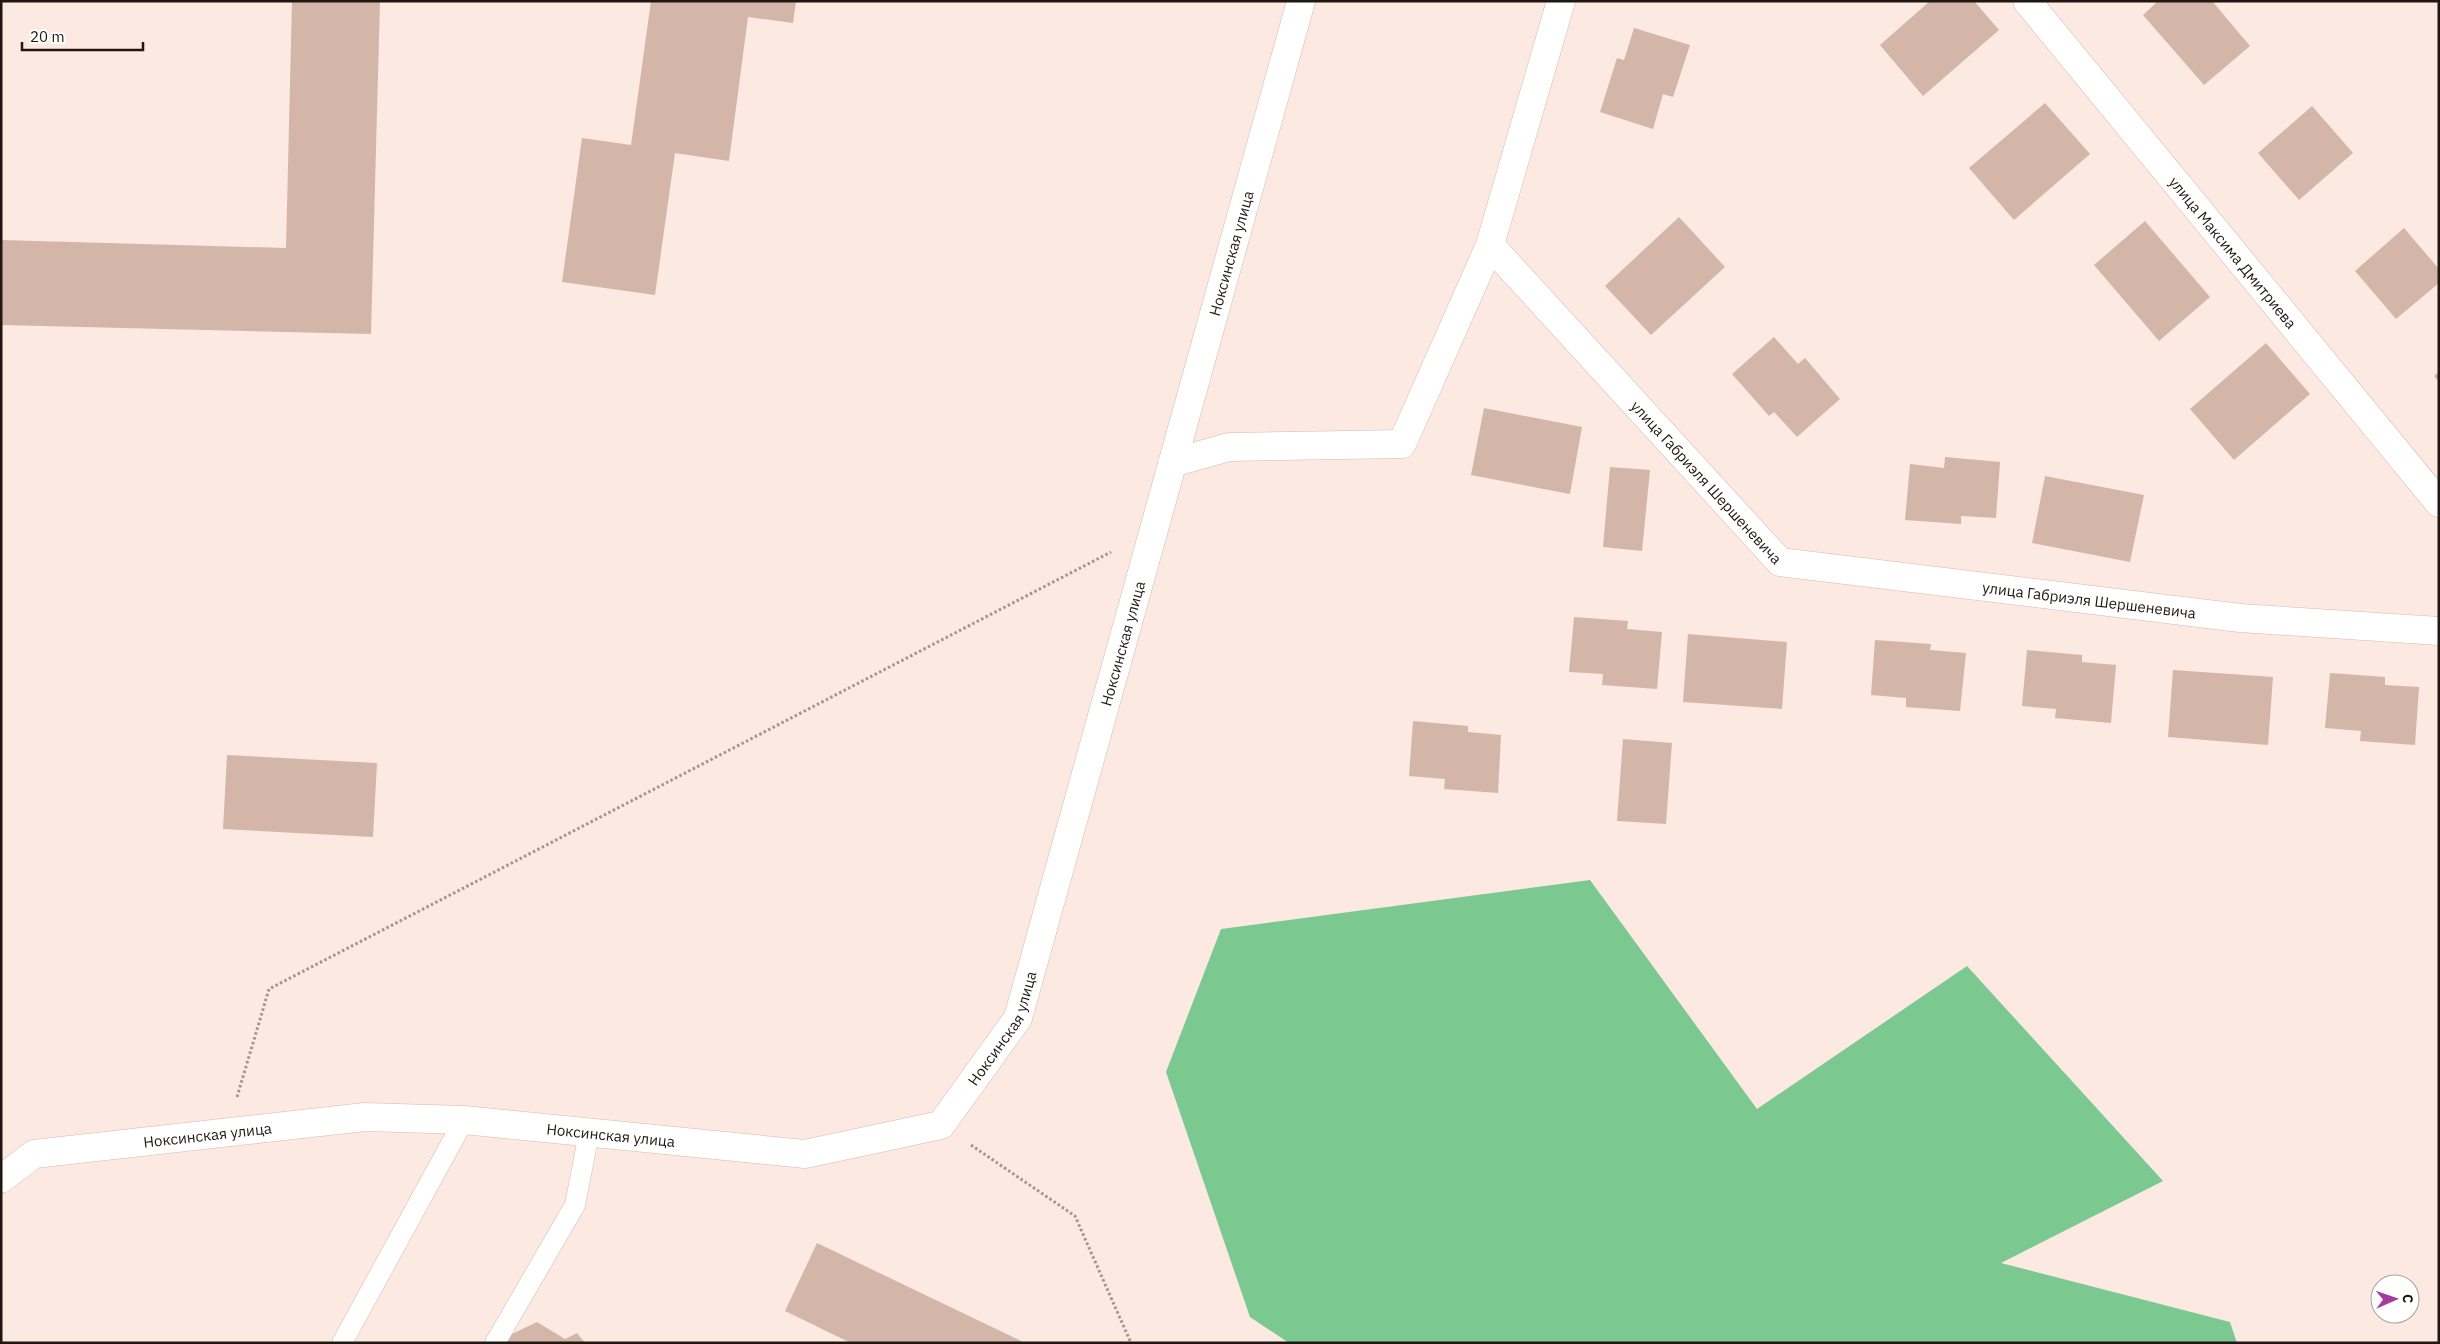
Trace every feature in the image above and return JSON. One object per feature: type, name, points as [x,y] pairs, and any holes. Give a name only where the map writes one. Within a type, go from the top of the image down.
[{"type":"street","name":"Ноксинская улица","points":[[1,1179],[34,1154],[365,1117],[464,1120],[805,1154],[941,1125],[1018,1018],[1301,1]]},
{"type":"street","points":[[1172,463],[1229,447],[1402,444],[1490,245],[1561,1]]},
{"type":"street","name":"улица Максима Дмитриева","points":[[2027,1],[2439,503]]},
{"type":"street","name":"улица Габриэля Шершеневича","points":[[1490,245],[1780,562],[2240,618],[2439,631]]},
{"type":"lane","points":[[342,1343],[464,1120]]},
{"type":"lane","points":[[495,1343],[576,1205],[589,1133]]},
{"type":"path","points":[[226,1132],[269,989],[1154,530]]},
{"type":"path","points":[[941,1125],[1075,1216],[1131,1343]]},
{"type":"green space","points":[[1590,880],[1757,1109],[1967,966],[2163,1181],[2001,1263],[2230,1322],[2237,1343],[1289,1343],[1250,1317],[1166,1072],[1221,929]]},
{"type":"building","points":[[292,1],[380,1],[371,334],[1,325],[1,240],[286,248]]},
{"type":"building","points":[[651,1],[796,1],[793,23],[748,17],[729,161],[675,153],[655,295],[562,282],[582,138],[631,145]]},
{"type":"building","points":[[1930,1],[1974,1],[1999,30],[1923,96],[1880,45]]},
{"type":"building","points":[[2158,1],[2212,1],[2250,46],[2204,85],[2143,15]]},
{"type":"building","points":[[1634,28],[1690,45],[1673,97],[1663,94],[1653,129],[1600,112],[1617,58],[1624,60]]},
{"type":"building","points":[[2045,103],[2090,154],[2014,220],[1969,168]]},
{"type":"building","points":[[2312,106],[2353,153],[2299,200],[2258,153]]},
{"type":"building","points":[[1679,217],[1725,267],[1651,335],[1605,286]]},
{"type":"building","points":[[2145,221],[2210,297],[2159,341],[2094,265]]},
{"type":"building","points":[[2404,228],[2439,269],[2439,283],[2396,319],[2355,271]]},
{"type":"building","points":[[1774,337],[1798,364],[1805,358],[1840,399],[1797,437],[1774,412],[1769,416],[1732,374]]},
{"type":"building","points":[[2266,343],[2310,394],[2234,460],[2190,409]]},
{"type":"building","points":[[2439,371],[2439,382],[2434,376]]},
{"type":"building","points":[[1484,408],[1582,427],[1570,494],[1471,475]]},
{"type":"building","points":[[1945,457],[2000,462],[1996,518],[1961,516],[1961,524],[1905,520],[1910,464],[1944,468]]},
{"type":"building","points":[[1610,467],[1650,470],[1642,551],[1603,547]]},
{"type":"building","points":[[2045,476],[2144,495],[2130,562],[2032,543]]},
{"type":"building","points":[[1574,617],[1628,621],[1627,629],[1662,632],[1657,689],[1602,685],[1603,674],[1569,672]]},
{"type":"building","points":[[1688,634],[1787,642],[1782,709],[1683,702]]},
{"type":"building","points":[[1875,640],[1931,644],[1930,650],[1966,653],[1960,711],[1906,707],[1906,698],[1871,695]]},
{"type":"building","points":[[2027,650],[2082,655],[2082,662],[2116,665],[2111,723],[2055,718],[2056,709],[2022,706]]},
{"type":"building","points":[[2173,670],[2273,677],[2268,745],[2168,737]]},
{"type":"building","points":[[2330,673],[2385,677],[2385,685],[2419,687],[2415,745],[2360,741],[2361,731],[2325,728]]},
{"type":"building","points":[[1413,721],[1468,726],[1468,732],[1501,735],[1498,793],[1444,789],[1445,779],[1409,776]]},
{"type":"building","points":[[1623,739],[1672,743],[1666,824],[1617,821]]},
{"type":"building","points":[[227,755],[377,763],[373,837],[223,829]]},
{"type":"building","points":[[817,1243],[1021,1341],[1019,1343],[851,1343],[785,1311]]},
{"type":"building","points":[[537,1322],[565,1339],[577,1333],[585,1343],[502,1343],[506,1337]]}]
